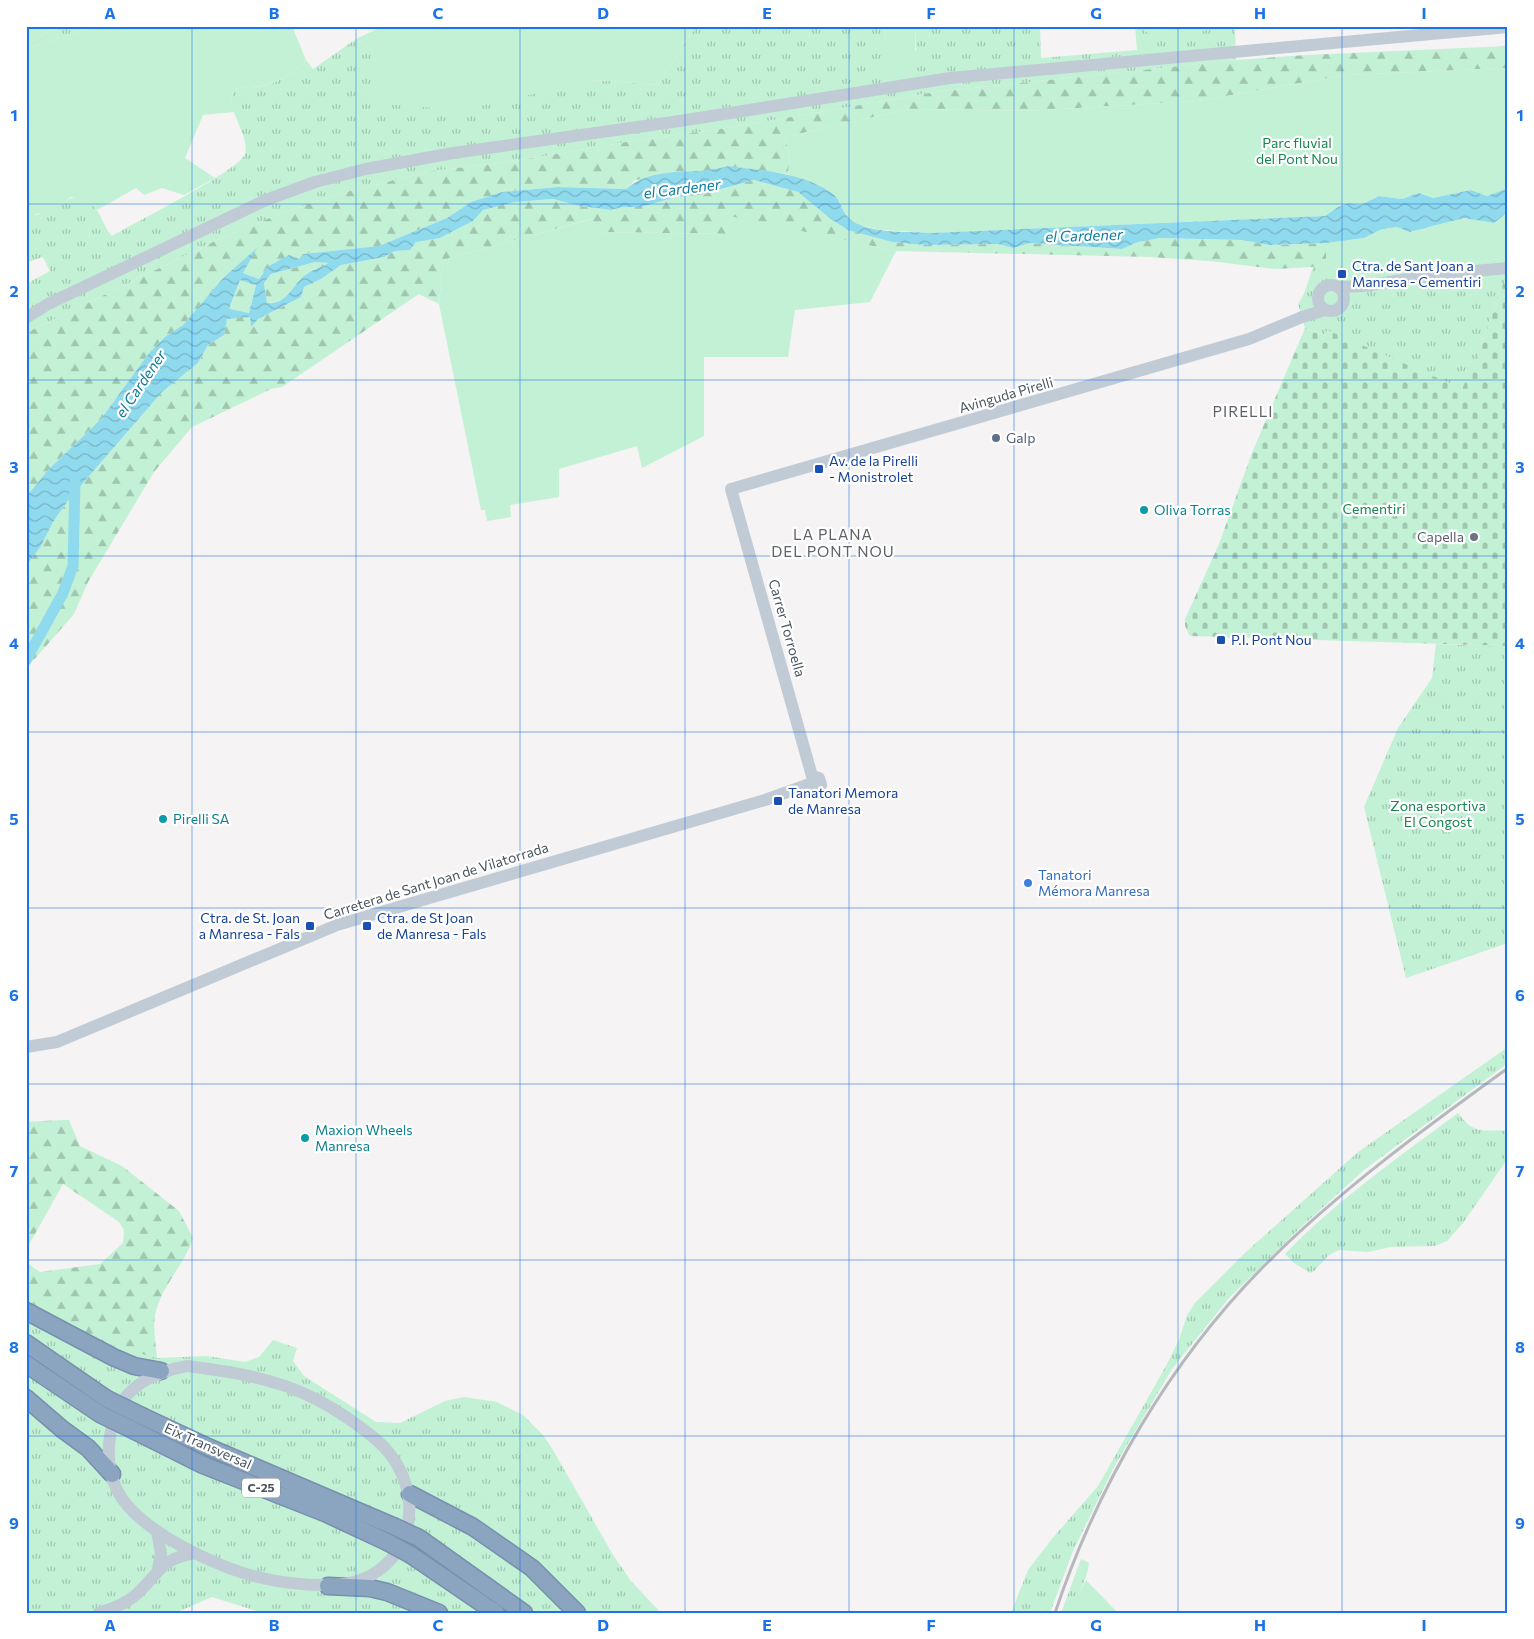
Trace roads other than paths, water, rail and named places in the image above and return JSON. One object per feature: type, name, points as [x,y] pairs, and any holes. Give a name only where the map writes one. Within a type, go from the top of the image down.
[{"type":"highway","points":[[26,1311],[113,1357],[134,1366],[161,1371]]},
{"type":"highway","name":"Eix Transversal","points":[[26,1343],[108,1399],[144,1417],[208,1447],[419,1538],[524,1613]]},
{"type":"highway","name":"Eix Transversal","points":[[26,1364],[100,1414],[203,1465],[324,1513],[387,1542],[411,1555],[496,1613]]},
{"type":"highway","points":[[26,1398],[62,1430],[88,1448],[112,1474]]},
{"type":"highway","points":[[410,1494],[473,1527],[532,1568],[577,1613]]},
{"type":"highway","points":[[328,1586],[370,1588],[387,1592],[439,1613]]},
{"type":"street","points":[[26,318],[48,304],[266,200],[315,182],[366,169],[453,153],[680,121],[950,78],[1328,41],[1508,27]]},
{"type":"street","points":[[1364,286],[1336,311],[1321,305],[1320,291],[1324,287],[1333,285],[1339,287],[1364,286],[1440,274],[1508,268]]},
{"type":"street","points":[[1339,287],[1344,295],[1344,303]]},
{"type":"street","points":[[26,310],[48,304]]},
{"type":"street","name":"Avinguda Pirelli","points":[[731,489],[1249,339],[1288,324],[1321,305]]},
{"type":"street","name":"Carrer Torroella","points":[[731,489],[810,781]]},
{"type":"street","name":"Carretera de Sant Joan de Vilatorrada","points":[[26,1047],[57,1042],[337,925],[765,800],[810,781]]},
{"type":"street","points":[[187,1366],[267,1379],[301,1391],[340,1414],[374,1438],[395,1458],[410,1494],[410,1512],[406,1535],[394,1558],[380,1571],[353,1582],[328,1586],[296,1584],[260,1578],[195,1553],[157,1531],[132,1510],[117,1491],[108,1464],[108,1441],[114,1417],[126,1397],[138,1385],[161,1371],[187,1366]]},
{"type":"street","points":[[157,1531],[161,1554],[158,1569]]},
{"type":"street","points":[[99,1613],[126,1602],[141,1590],[158,1569],[169,1561],[195,1553]]},
{"type":"water","name":"el Cardener","points":[[728,166],[768,171],[807,181],[832,193],[852,221],[867,227],[894,232],[931,233],[1325,216],[1338,207],[1349,203],[1361,205],[1379,196],[1402,199],[1419,193],[1433,198],[1471,190],[1487,196],[1508,188],[1508,212],[1494,223],[1464,218],[1410,232],[1397,227],[1382,229],[1364,238],[1326,243],[1269,245],[1242,240],[1160,238],[1138,242],[1122,249],[1029,243],[1014,248],[998,244],[925,245],[892,242],[848,230],[831,219],[798,192],[754,180],[699,195],[676,197],[641,207],[622,207],[611,210],[580,206],[553,199],[515,202],[483,210],[473,221],[440,238],[416,242],[410,250],[395,251],[384,257],[341,265],[321,279],[304,287],[301,297],[258,319],[251,327],[250,317],[227,319],[224,335],[208,345],[198,363],[162,392],[70,498],[53,522],[41,546],[26,566],[26,497],[48,470],[101,419],[149,353],[166,336],[183,325],[224,277],[257,248],[243,273],[259,279],[267,267],[289,255],[299,259],[303,254],[379,246],[447,218],[471,202],[502,192],[558,187],[626,189],[637,181],[649,176]],"holes":[[[315,262],[329,263],[304,276],[284,298],[274,303],[267,303],[264,283],[271,274]],[[240,280],[256,285],[249,313],[229,309]]]},
{"type":"waterway","points":[[26,660],[63,593],[73,566],[75,481]]},
{"type":"railway","points":[[1055,1613],[1093,1517],[1141,1426],[1199,1340],[1232,1300],[1295,1236],[1353,1185],[1508,1068]]},
{"type":"place","name":"Ctra. de Sant Joan a Manresa - Cementiri","points":[[1342,274]]},
{"type":"place","name":"Galp","points":[[996,438]]},
{"type":"place","name":"Av. de la Pirelli - Monistrolet","points":[[819,469]]},
{"type":"place","name":"Oliva Torras","points":[[1144,510]]},
{"type":"place","name":"Capella","points":[[1474,537]]},
{"type":"place","name":"P.I. Pont Nou","points":[[1221,640]]},
{"type":"place","name":"Tanatori Memora de Manresa","points":[[778,801]]},
{"type":"place","name":"Pirelli SA","points":[[163,819]]},
{"type":"place","name":"Tanatori Mémora Manresa","points":[[1028,883]]},
{"type":"place","name":"Ctra. de St. Joan a Manresa - Fals","points":[[310,926]]},
{"type":"place","name":"Ctra. de St Joan de Manresa - Fals","points":[[367,926]]},
{"type":"place","name":"Maxion Wheels Manresa","points":[[305,1138]]},
{"type":"district","name":"PIRELLI","points":[[1243,412]]},
{"type":"district","name":"LA PLANA DEL PONT NOU","points":[[833,544]]},
{"type":"park label","name":"Parc fluvial del Pont Nou","points":[[1297,152]]},
{"type":"park label","name":"Cementiri","points":[[1374,509]]},
{"type":"park label","name":"Zona esportiva El Congost","points":[[1438,814]]}]
